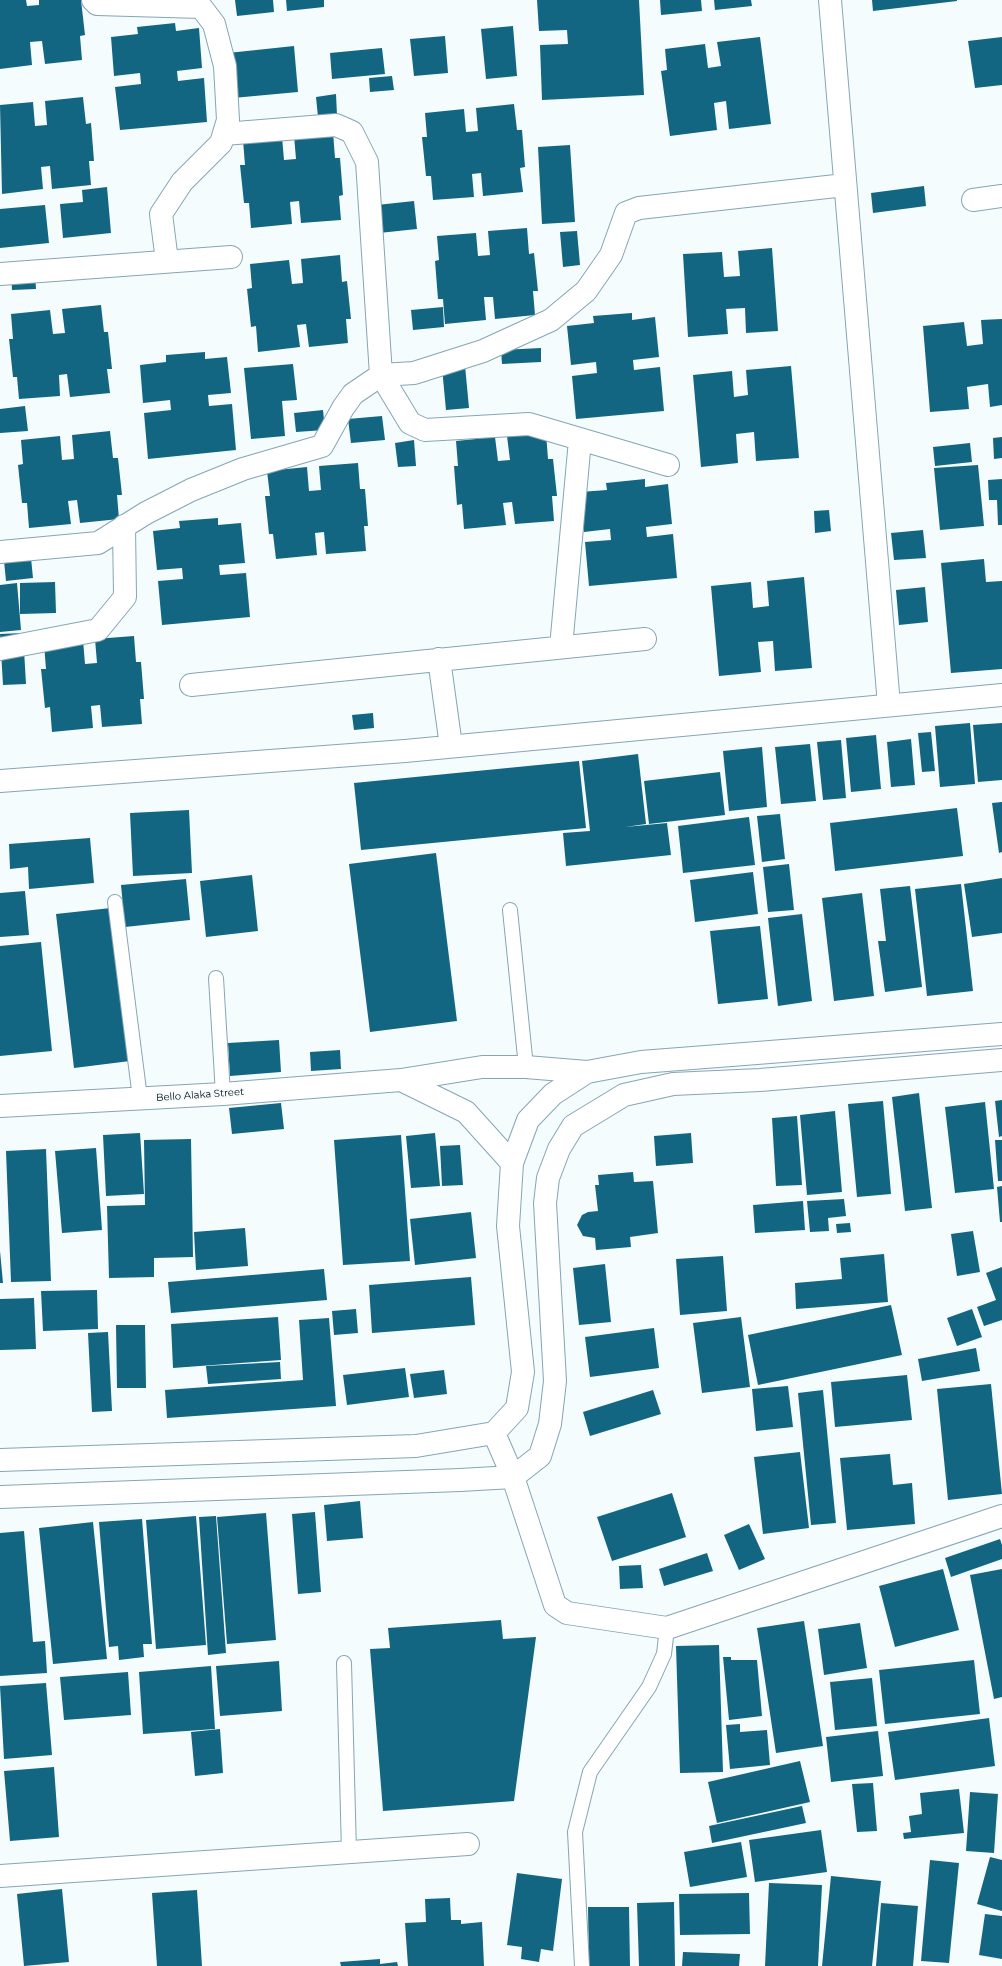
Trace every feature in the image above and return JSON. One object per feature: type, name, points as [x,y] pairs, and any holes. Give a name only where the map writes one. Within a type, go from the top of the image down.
[{"type":"street","points":[[92,0],[97,4],[201,7],[214,24],[225,66],[228,120],[221,143],[182,182],[161,214],[166,261]]},
{"type":"street","points":[[830,0],[868,474],[889,705]]},
{"type":"street","points":[[224,134],[336,125],[352,132],[367,162],[380,375],[410,423],[425,430],[529,424],[668,465]]},
{"type":"street","points":[[0,552],[98,543],[146,513],[191,490],[243,469],[322,446],[343,408],[353,394],[380,375],[414,373],[484,351],[551,320],[586,291],[611,255],[626,213],[639,208],[846,185]]},
{"type":"street","points":[[973,200],[1002,196]]},
{"type":"street","points":[[0,274],[231,256]]},
{"type":"street","points":[[561,647],[580,440]]},
{"type":"street","points":[[0,649],[98,630],[125,597],[124,526]]},
{"type":"street","points":[[191,685],[645,639]]},
{"type":"street","points":[[439,659],[450,746]]},
{"type":"street","points":[[0,781],[450,746],[1002,695]]},
{"type":"street","points":[[0,1460],[416,1446],[494,1433],[517,1408],[523,1372],[508,1226],[512,1163],[528,1120],[553,1094],[586,1072],[641,1062],[1002,1034]]},
{"type":"street","points":[[0,1497],[513,1477],[540,1456],[550,1424],[555,1381],[545,1203],[548,1178],[559,1149],[573,1126],[624,1096],[673,1084],[776,1078],[1002,1060]]},
{"type":"street","name":"Bello Alaka Street","points":[[0,1106],[223,1094],[401,1080],[482,1067],[526,1067],[586,1072]]},
{"type":"street","points":[[401,1080],[466,1112],[512,1163]]},
{"type":"street","points":[[494,1433],[513,1477],[555,1605],[567,1613],[667,1628],[1002,1516]]},
{"type":"street","points":[[0,1876],[468,1844]]},
{"type":"lane","points":[[115,902],[140,1098]]},
{"type":"lane","points":[[510,910],[526,1067]]},
{"type":"lane","points":[[216,978],[223,1094]]},
{"type":"lane","points":[[582,1966],[576,1832],[588,1779],[590,1772],[649,1687],[664,1654],[667,1628]]},
{"type":"lane","points":[[344,1663],[349,1852]]},
{"type":"building","points":[[0,0],[26,0],[27,6],[39,5],[39,0],[81,0],[85,35],[80,36],[82,60],[45,64],[42,41],[30,42],[32,65],[0,69]]},
{"type":"building","points":[[235,0],[273,0],[274,12],[237,16]]},
{"type":"building","points":[[286,0],[324,0],[324,7],[287,11]]},
{"type":"building","points":[[537,0],[639,0],[644,95],[542,100],[540,45],[568,44],[567,30],[539,31]]},
{"type":"building","points":[[660,0],[701,0],[702,11],[661,15]]},
{"type":"building","points":[[714,0],[751,0],[752,6],[715,10]]},
{"type":"building","points":[[872,0],[957,0],[957,1],[873,11]]},
{"type":"building","points":[[175,23],[176,31],[199,28],[202,68],[177,71],[178,81],[204,78],[207,122],[120,130],[115,87],[141,84],[140,73],[114,76],[111,37],[138,34],[137,27]]},
{"type":"building","points":[[513,26],[517,76],[486,79],[481,29]]},
{"type":"building","points":[[445,36],[448,73],[414,76],[410,39]]},
{"type":"building","points":[[760,37],[771,124],[729,129],[726,101],[714,103],[717,130],[670,136],[661,71],[667,70],[665,49],[705,44],[708,68],[721,66],[717,42]]},
{"type":"building","points":[[1002,37],[1002,85],[975,88],[968,41]]},
{"type":"building","points":[[294,46],[298,92],[233,98],[228,53]]},
{"type":"building","points":[[382,48],[385,74],[332,79],[330,53]]},
{"type":"building","points":[[392,76],[394,90],[370,92],[369,78]]},
{"type":"building","points":[[336,94],[337,115],[318,117],[316,97]]},
{"type":"building","points":[[83,97],[86,124],[91,123],[94,161],[89,161],[91,185],[52,189],[50,166],[41,167],[43,189],[2,194],[0,105],[33,102],[35,126],[47,125],[45,101]]},
{"type":"building","points":[[514,104],[517,130],[522,130],[525,167],[520,168],[523,192],[483,196],[481,173],[472,174],[474,197],[433,200],[431,176],[426,176],[422,137],[427,137],[425,113],[464,109],[466,132],[478,131],[476,108]]},
{"type":"building","points":[[333,132],[335,158],[340,158],[343,195],[339,196],[341,220],[301,223],[299,201],[290,202],[292,224],[251,228],[249,203],[244,203],[240,165],[245,165],[243,140],[282,137],[284,160],[296,159],[294,135]]},
{"type":"building","points":[[570,145],[575,222],[542,224],[538,147]]},
{"type":"building","points":[[924,186],[926,206],[873,213],[871,193]]},
{"type":"building","points":[[107,187],[111,233],[63,238],[60,204],[83,202],[82,190]]},
{"type":"building","points":[[414,201],[417,229],[379,233],[377,205]]},
{"type":"building","points":[[45,205],[49,243],[0,248],[0,209]]},
{"type":"building","points":[[527,228],[529,254],[534,253],[538,291],[533,291],[535,315],[495,319],[493,297],[484,297],[486,320],[445,324],[443,299],[438,299],[435,261],[439,260],[437,236],[476,233],[478,256],[490,255],[488,231]]},
{"type":"building","points":[[577,231],[580,265],[563,267],[560,232]]},
{"type":"building","points":[[772,248],[778,331],[746,333],[745,308],[726,309],[728,334],[688,337],[683,254],[722,252],[724,277],[740,276],[738,251]]},
{"type":"building","points":[[340,255],[342,282],[347,281],[351,319],[346,319],[348,343],[309,347],[306,324],[297,325],[300,347],[258,352],[256,326],[251,327],[247,289],[252,288],[250,264],[289,260],[292,284],[303,283],[301,259]]},
{"type":"building","points":[[35,273],[36,289],[12,290],[11,274]]},
{"type":"building","points":[[101,305],[104,332],[108,332],[112,369],[107,369],[110,393],[70,397],[67,374],[59,375],[60,396],[19,399],[17,377],[13,377],[9,339],[13,339],[11,314],[50,310],[53,334],[65,333],[62,309]]},
{"type":"building","points":[[443,307],[444,327],[413,330],[411,310]]},
{"type":"building","points":[[632,313],[632,320],[655,317],[659,357],[633,360],[634,370],[660,367],[664,411],[576,419],[572,376],[597,373],[596,362],[571,365],[567,326],[594,323],[593,316]]},
{"type":"building","points":[[1002,319],[1002,405],[990,407],[988,384],[967,387],[969,409],[930,412],[923,326],[964,322],[967,346],[983,344],[981,320]]},
{"type":"building","points":[[541,348],[541,362],[502,364],[501,350]]},
{"type":"building","points":[[205,352],[205,359],[227,357],[231,393],[208,395],[209,406],[232,404],[236,450],[148,459],[144,413],[171,410],[170,400],[143,403],[140,365],[166,362],[166,355]]},
{"type":"building","points":[[464,355],[469,408],[446,410],[441,357]]},
{"type":"building","points":[[293,364],[297,400],[282,401],[285,436],[251,439],[244,368]]},
{"type":"building","points":[[791,366],[799,458],[756,461],[754,432],[736,434],[738,463],[701,467],[693,375],[732,371],[734,397],[748,395],[746,370]]},
{"type":"building","points":[[25,406],[28,431],[0,433],[0,409]]},
{"type":"building","points":[[323,410],[325,430],[296,432],[294,413]]},
{"type":"building","points":[[382,416],[385,440],[351,443],[348,419]]},
{"type":"building","points":[[110,431],[113,458],[118,458],[122,495],[117,495],[119,519],[80,523],[77,500],[68,501],[71,524],[29,528],[27,503],[22,503],[18,465],[23,464],[21,440],[60,436],[62,460],[74,459],[72,435]]},
{"type":"building","points":[[546,433],[548,459],[553,459],[557,496],[552,496],[554,521],[515,524],[512,502],[503,503],[506,525],[464,529],[462,504],[457,505],[454,466],[458,466],[456,441],[495,437],[498,461],[510,460],[507,436]]},
{"type":"building","points":[[1002,437],[1002,458],[994,459],[993,438]]},
{"type":"building","points":[[414,440],[416,466],[398,467],[395,443]]},
{"type":"building","points":[[970,443],[972,462],[935,466],[933,447]]},
{"type":"building","points":[[358,463],[360,489],[365,489],[368,526],[364,526],[366,551],[326,554],[324,532],[315,533],[317,555],[276,559],[273,534],[269,534],[265,496],[270,496],[267,471],[307,467],[309,491],[321,490],[319,466]]},
{"type":"building","points":[[978,465],[984,526],[940,530],[934,468]]},
{"type":"building","points":[[645,479],[645,487],[668,484],[672,524],[646,527],[647,537],[673,534],[677,578],[589,586],[585,542],[611,540],[610,529],[584,532],[580,492],[607,490],[606,483]]},
{"type":"building","points":[[1002,479],[1002,525],[998,525],[997,500],[989,500],[988,480]]},
{"type":"building","points":[[829,510],[831,531],[815,533],[814,511]]},
{"type":"building","points":[[218,518],[218,525],[241,523],[245,563],[219,565],[220,575],[246,573],[250,617],[162,625],[158,581],[183,579],[182,568],[157,570],[153,531],[180,528],[179,521]]},
{"type":"building","points":[[923,530],[926,558],[894,560],[891,533]]},
{"type":"building","points":[[30,548],[33,578],[6,581],[3,550]]},
{"type":"building","points":[[984,559],[986,582],[1002,581],[1002,669],[951,673],[941,563]]},
{"type":"building","points":[[804,577],[812,668],[775,671],[773,641],[758,642],[761,672],[719,676],[711,586],[751,582],[753,608],[769,606],[767,581]]},
{"type":"building","points":[[55,582],[56,613],[20,614],[20,583]]},
{"type":"building","points":[[17,583],[21,630],[0,632],[0,585]]},
{"type":"building","points":[[925,587],[928,622],[899,625],[896,590]]},
{"type":"building","points":[[23,633],[26,684],[3,685],[0,634]]},
{"type":"building","points":[[134,636],[136,662],[141,662],[144,699],[140,699],[142,724],[102,727],[100,705],[91,706],[93,728],[52,732],[50,707],[45,708],[41,669],[46,669],[44,644],[83,640],[85,664],[97,663],[95,639]]},
{"type":"building","points":[[373,713],[374,728],[354,730],[352,715]]},
{"type":"building","points":[[970,723],[975,784],[940,787],[935,726]]},
{"type":"building","points":[[1002,723],[1002,780],[978,782],[973,725]]},
{"type":"building","points":[[931,732],[935,771],[922,772],[918,733]]},
{"type":"building","points":[[876,735],[881,789],[851,792],[846,738]]},
{"type":"building","points":[[911,739],[915,785],[891,787],[887,742]]},
{"type":"building","points":[[841,740],[846,798],[823,800],[817,742]]},
{"type":"building","points":[[810,744],[816,801],[781,804],[775,747]]},
{"type":"building","points":[[762,747],[767,807],[729,811],[723,751]]},
{"type":"building","points":[[638,754],[646,824],[625,827],[667,823],[671,855],[566,866],[563,833],[590,831],[582,761]]},
{"type":"building","points":[[579,761],[586,828],[361,850],[354,783]]},
{"type":"building","points":[[720,772],[725,815],[649,824],[644,781]]},
{"type":"building","points":[[1002,802],[1002,852],[999,853],[992,803]]},
{"type":"building","points":[[957,808],[963,856],[835,871],[830,823]]},
{"type":"building","points":[[189,810],[192,873],[133,876],[130,813]]},
{"type":"building","points":[[780,814],[785,859],[762,862],[757,816]]},
{"type":"building","points":[[749,817],[755,865],[683,873],[678,826]]},
{"type":"building","points":[[90,838],[94,883],[29,889],[28,867],[10,869],[9,844]]},
{"type":"building","points":[[436,853],[457,1021],[370,1032],[349,864]]},
{"type":"building","points":[[789,864],[794,910],[768,912],[763,867]]},
{"type":"building","points":[[753,872],[758,914],[695,922],[690,880]]},
{"type":"building","points":[[252,875],[258,931],[206,937],[200,881]]},
{"type":"building","points":[[1002,878],[1002,933],[972,937],[964,884]]},
{"type":"building","points":[[186,879],[190,920],[125,927],[121,885]]},
{"type":"building","points":[[961,884],[973,991],[927,996],[915,889]]},
{"type":"building","points":[[910,886],[922,987],[885,992],[878,941],[886,941],[880,889]]},
{"type":"building","points":[[25,891],[29,935],[0,937],[0,893]]},
{"type":"building","points":[[862,893],[874,996],[834,1001],[822,898]]},
{"type":"building","points":[[111,908],[130,1061],[74,1068],[56,914]]},
{"type":"building","points":[[802,914],[812,1001],[778,1006],[768,918]]},
{"type":"building","points":[[760,926],[768,999],[718,1004],[710,931]]},
{"type":"building","points":[[41,942],[52,1051],[0,1056],[0,946]]},
{"type":"building","points":[[279,1040],[281,1072],[230,1076],[228,1043]]},
{"type":"building","points":[[340,1050],[341,1069],[311,1071],[310,1052]]},
{"type":"building","points":[[919,1093],[932,1208],[905,1211],[892,1097]]},
{"type":"building","points":[[1002,1100],[1002,1136],[999,1137],[995,1101]]},
{"type":"building","points":[[883,1101],[891,1194],[857,1197],[848,1104]]},
{"type":"building","points":[[985,1102],[994,1189],[955,1193],[945,1107]]},
{"type":"building","points":[[281,1103],[284,1129],[232,1134],[229,1108]]},
{"type":"building","points":[[835,1111],[842,1192],[807,1195],[800,1115]]},
{"type":"building","points":[[797,1116],[802,1185],[776,1186],[772,1118]]},
{"type":"building","points":[[140,1133],[144,1194],[106,1196],[103,1135]]},
{"type":"building","points":[[435,1133],[440,1186],[411,1188],[406,1136]]},
{"type":"building","points":[[691,1133],[693,1163],[656,1166],[654,1136]]},
{"type":"building","points":[[401,1135],[410,1261],[343,1265],[334,1140]]},
{"type":"building","points":[[191,1139],[193,1257],[154,1258],[154,1277],[109,1278],[107,1206],[145,1205],[144,1140]]},
{"type":"building","points":[[995,1140],[1002,1140],[1002,1181],[998,1181]]},
{"type":"building","points":[[460,1145],[463,1185],[442,1186],[440,1146]]},
{"type":"building","points":[[96,1148],[102,1230],[62,1233],[55,1151]]},
{"type":"building","points":[[46,1149],[51,1281],[11,1282],[6,1151]]},
{"type":"building","points":[[633,1172],[634,1182],[653,1181],[658,1233],[630,1237],[631,1247],[596,1250],[595,1238],[583,1236],[577,1225],[582,1215],[588,1212],[598,1211],[595,1185],[599,1185],[598,1175]]},
{"type":"building","points":[[1002,1186],[1002,1222],[1000,1222],[997,1187]]},
{"type":"building","points":[[844,1199],[846,1216],[828,1218],[829,1231],[810,1232],[807,1201]]},
{"type":"building","points":[[803,1201],[805,1230],[755,1233],[753,1205]]},
{"type":"building","points":[[471,1212],[476,1258],[415,1265],[410,1219]]},
{"type":"building","points":[[850,1223],[851,1232],[837,1233],[836,1224]]},
{"type":"building","points":[[245,1228],[248,1266],[196,1270],[194,1232]]},
{"type":"building","points":[[973,1231],[980,1272],[957,1276],[951,1234]]},
{"type":"building","points":[[0,1251],[3,1283],[0,1283]]},
{"type":"building","points":[[884,1254],[888,1302],[796,1309],[795,1283],[842,1279],[840,1258]]},
{"type":"building","points":[[723,1256],[727,1311],[680,1315],[676,1259]]},
{"type":"building","points":[[605,1264],[611,1322],[579,1325],[573,1268]]},
{"type":"building","points":[[1002,1267],[1002,1320],[984,1326],[977,1307],[996,1300],[986,1273]]},
{"type":"building","points":[[324,1269],[327,1300],[171,1313],[168,1282]]},
{"type":"building","points":[[471,1277],[475,1325],[372,1333],[369,1285]]},
{"type":"building","points":[[97,1290],[98,1329],[43,1331],[41,1291]]},
{"type":"building","points":[[34,1298],[36,1349],[0,1350],[0,1299]]},
{"type":"building","points":[[891,1305],[902,1355],[758,1385],[748,1335]]},
{"type":"building","points":[[356,1309],[358,1333],[334,1335],[332,1311]]},
{"type":"building","points":[[972,1309],[982,1337],[957,1346],[947,1318]]},
{"type":"building","points":[[278,1317],[281,1360],[173,1368],[171,1324]]},
{"type":"building","points":[[741,1317],[750,1387],[702,1393],[693,1323]]},
{"type":"building","points":[[329,1318],[336,1406],[167,1418],[165,1390],[303,1380],[299,1320]]},
{"type":"building","points":[[116,1325],[145,1325],[146,1388],[117,1388]]},
{"type":"building","points":[[654,1328],[659,1368],[590,1377],[585,1337]]},
{"type":"building","points":[[108,1332],[112,1411],[92,1412],[88,1333]]},
{"type":"building","points":[[976,1348],[980,1371],[922,1381],[918,1359]]},
{"type":"building","points":[[280,1362],[281,1379],[208,1384],[206,1366]]},
{"type":"building","points":[[405,1368],[409,1397],[347,1405],[343,1375]]},
{"type":"building","points":[[444,1370],[447,1394],[414,1398],[410,1374]]},
{"type":"building","points":[[907,1375],[912,1420],[835,1427],[831,1382]]},
{"type":"building","points":[[991,1384],[1002,1494],[948,1500],[937,1389]]},
{"type":"building","points":[[788,1386],[793,1427],[756,1431],[752,1389]]},
{"type":"building","points":[[653,1390],[661,1414],[590,1436],[583,1412]]},
{"type":"building","points":[[823,1390],[836,1523],[811,1525],[798,1393]]},
{"type":"building","points":[[800,1452],[809,1528],[763,1534],[754,1457]]},
{"type":"building","points":[[890,1454],[893,1485],[912,1483],[915,1524],[847,1530],[840,1458]]},
{"type":"building","points":[[672,1493],[686,1537],[612,1561],[597,1517]]},
{"type":"building","points":[[360,1501],[363,1538],[327,1541],[324,1505]]},
{"type":"building","points":[[315,1512],[321,1592],[298,1594],[292,1514]]},
{"type":"building","points":[[266,1513],[276,1640],[227,1644],[217,1517]]},
{"type":"building","points":[[196,1516],[206,1645],[156,1649],[146,1520]]},
{"type":"building","points":[[216,1516],[226,1653],[208,1655],[199,1517]]},
{"type":"building","points":[[142,1519],[152,1644],[143,1644],[144,1657],[119,1660],[118,1646],[109,1647],[99,1522]]},
{"type":"building","points":[[93,1522],[107,1659],[53,1664],[39,1528]]},
{"type":"building","points":[[749,1524],[765,1559],[739,1570],[724,1535]]},
{"type":"building","points":[[24,1531],[33,1642],[45,1641],[47,1673],[0,1676],[0,1533]]},
{"type":"building","points":[[1000,1539],[1002,1545],[1002,1559],[951,1577],[945,1558]]},
{"type":"building","points":[[707,1553],[713,1571],[664,1586],[659,1569]]},
{"type":"building","points":[[641,1565],[643,1588],[620,1589],[619,1566]]},
{"type":"building","points":[[943,1569],[959,1630],[895,1647],[879,1586]]},
{"type":"building","points":[[1002,1569],[1002,1697],[994,1699],[970,1575]]},
{"type":"building","points":[[501,1620],[503,1639],[536,1637],[514,1801],[383,1811],[370,1649],[390,1648],[388,1628]]},
{"type":"building","points":[[804,1621],[823,1746],[776,1753],[757,1628]]},
{"type":"building","points":[[860,1623],[867,1668],[824,1675],[818,1629]]},
{"type":"building","points":[[719,1645],[723,1772],[680,1773],[676,1646]]},
{"type":"building","points":[[723,1657],[731,1657],[731,1660],[757,1660],[762,1716],[729,1720]]},
{"type":"building","points":[[974,1660],[980,1714],[885,1724],[879,1670]]},
{"type":"building","points":[[279,1661],[282,1711],[220,1716],[216,1666]]},
{"type":"building","points":[[211,1666],[215,1729],[143,1734],[139,1672]]},
{"type":"building","points":[[128,1672],[131,1715],[64,1720],[60,1677]]},
{"type":"building","points":[[872,1678],[877,1726],[835,1730],[830,1682]]},
{"type":"building","points":[[46,1683],[52,1755],[4,1759],[0,1686]]},
{"type":"building","points":[[989,1718],[995,1766],[895,1780],[888,1732]]},
{"type":"building","points":[[740,1724],[740,1732],[767,1730],[770,1765],[730,1769],[726,1725]]},
{"type":"building","points":[[220,1729],[223,1773],[195,1776],[191,1732]]},
{"type":"building","points":[[878,1731],[883,1776],[831,1782],[826,1737]]},
{"type":"building","points":[[800,1761],[810,1802],[717,1823],[708,1782]]},
{"type":"building","points":[[54,1767],[59,1837],[10,1841],[4,1771]]},
{"type":"building","points":[[873,1783],[877,1831],[857,1832],[852,1784]]},
{"type":"building","points":[[959,1789],[964,1833],[904,1839],[903,1833],[911,1832],[909,1816],[922,1814],[920,1793]]},
{"type":"building","points":[[970,1792],[998,1794],[994,1853],[966,1851]]},
{"type":"building","points":[[802,1806],[806,1823],[712,1843],[709,1826]]},
{"type":"building","points":[[821,1830],[827,1872],[755,1882],[749,1840]]},
{"type":"building","points":[[741,1842],[747,1877],[690,1887],[684,1852]]},
{"type":"building","points":[[990,1857],[1002,1860],[1002,1911],[977,1904]]},
{"type":"building","points":[[930,1860],[959,1863],[949,1963],[921,1961]]},
{"type":"building","points":[[517,1873],[562,1879],[553,1951],[541,1949],[539,1962],[521,1959],[522,1947],[507,1945]]},
{"type":"building","points":[[831,1876],[881,1881],[872,1966],[822,1966]]},
{"type":"building","points":[[769,1883],[822,1885],[818,1966],[765,1966]]},
{"type":"building","points":[[62,1889],[69,1962],[24,1966],[17,1894]]},
{"type":"building","points":[[197,1890],[202,1966],[157,1966],[152,1893]]},
{"type":"building","points":[[749,1893],[750,1934],[680,1935],[679,1894]]},
{"type":"building","points":[[450,1898],[451,1920],[461,1920],[461,1924],[482,1922],[484,1966],[408,1966],[405,1923],[426,1922],[425,1899]]},
{"type":"building","points":[[674,1902],[675,1966],[639,1966],[637,1903]]},
{"type":"building","points":[[881,1903],[918,1906],[913,1966],[876,1966]]},
{"type":"building","points":[[588,1907],[629,1907],[630,1966],[589,1966]]},
{"type":"building","points":[[985,1914],[1002,1916],[1002,1959],[979,1955]]},
{"type":"building","points":[[683,1952],[740,1954],[739,1966],[682,1966]]},
{"type":"building","points":[[380,1959],[380,1964],[397,1962],[398,1966],[341,1966],[340,1962]]}]
